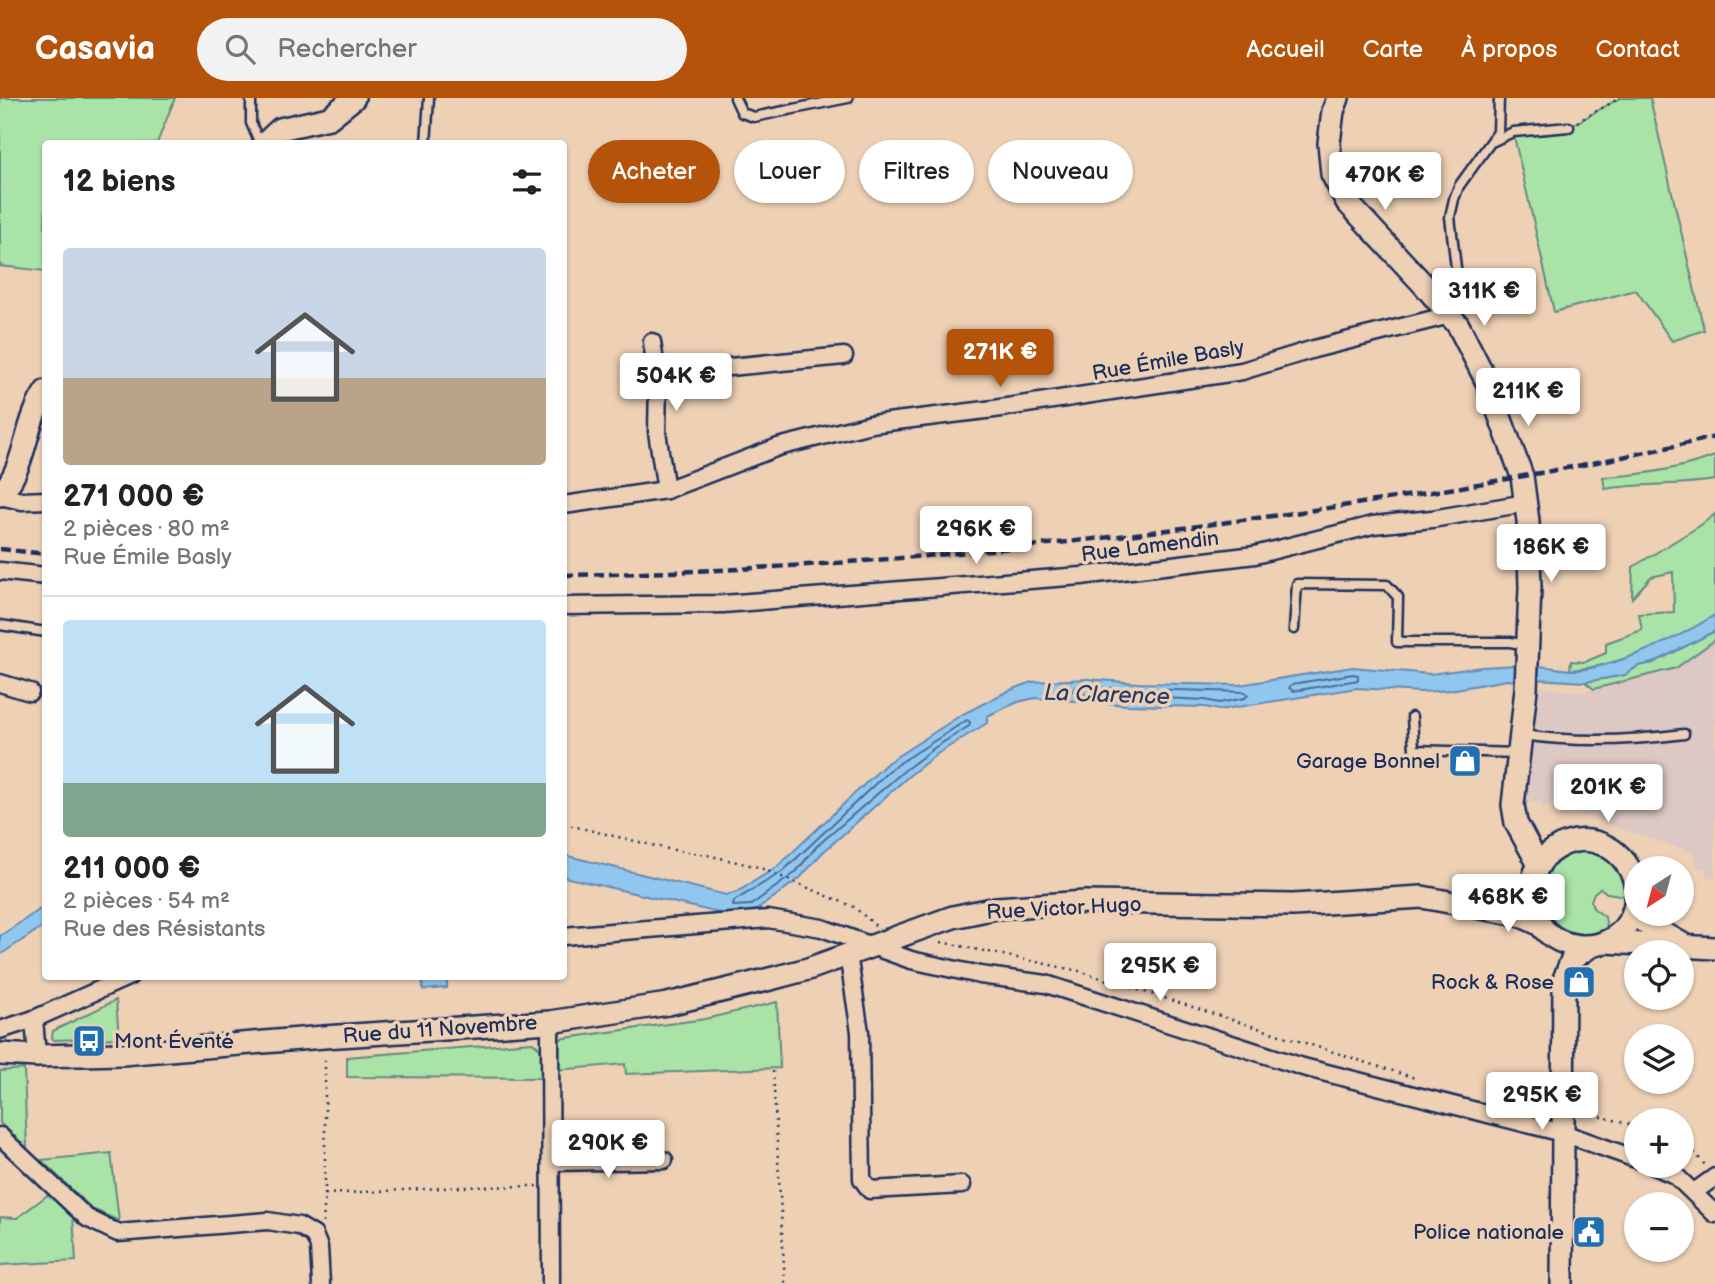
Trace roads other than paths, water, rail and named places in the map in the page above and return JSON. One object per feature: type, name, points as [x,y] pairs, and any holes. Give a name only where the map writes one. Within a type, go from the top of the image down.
[{"type":"main road","points":[[267,140],[280,129],[329,118],[354,98]]},
{"type":"main road","points":[[1338,98],[1333,111],[1329,143],[1332,174],[1347,202],[1449,313],[1466,339],[1500,413],[1520,465],[1526,503],[1530,587],[1526,689],[1513,806],[1516,823],[1539,865]]},
{"type":"main road","points":[[0,496],[14,474],[34,412],[42,398]]},
{"type":"main road","points":[[1521,830],[1568,843],[1592,841],[1614,850],[1624,859]]},
{"type":"main road","points":[[1562,1284],[1564,979],[1545,929],[1532,906],[1531,885],[1539,865],[1552,851],[1568,843]]},
{"type":"main road","points":[[1489,908],[1531,885]]},
{"type":"main road","name":"Rue Victor Hugo","points":[[875,936],[996,908],[1086,902],[1293,905],[1422,897],[1519,915],[1545,929]]},
{"type":"main road","points":[[1564,979],[1572,959],[1625,926]]},
{"type":"main road","points":[[1650,926],[1675,940]]},
{"type":"main road","points":[[1545,929],[1568,944],[1624,945]]},
{"type":"main road","name":"Rue du 11 Novembre","points":[[0,1054],[122,1054],[550,1022],[668,1004],[808,969],[848,954],[875,936]]},
{"type":"main road","points":[[1694,947],[1715,948]]},
{"type":"street","name":"Rue Émile Basly","points":[[567,505],[666,490],[778,447],[871,424],[994,409],[1242,371],[1449,313]]},
{"type":"street","points":[[652,342],[658,382],[657,432],[666,490]]},
{"type":"street","points":[[658,382],[688,371],[844,356]]},
{"type":"street","points":[[0,496],[22,501],[42,500]]},
{"type":"street","name":"Rue Lamendin","points":[[567,606],[723,604],[1081,576],[1255,555],[1373,525],[1432,519],[1526,503]]},
{"type":"street","points":[[0,571],[42,576]]},
{"type":"street","points":[[0,683],[30,692]]},
{"type":"street","points":[[567,936],[768,919],[875,936],[911,960],[953,970],[1046,984],[1303,1067],[1563,1133],[1624,1155]]},
{"type":"street","points":[[848,954],[860,1032],[862,1179],[870,1190],[961,1185]]},
{"type":"street","points":[[0,1030],[34,1019],[121,980]]},
{"type":"street","points":[[34,1019],[37,1056]]},
{"type":"street","points":[[550,1022],[551,1284]]},
{"type":"street","points":[[0,1136],[86,1219],[118,1233],[268,1221],[299,1226],[314,1235],[319,1247],[321,1284]]},
{"type":"street","points":[[551,1162],[664,1160]]},
{"type":"street","points":[[1694,1192],[1711,1172]]},
{"type":"street","points":[[1678,1178],[1715,1214]]},
{"type":"lane","points":[[251,98],[251,123],[260,140]]},
{"type":"lane","points":[[426,140],[429,98]]},
{"type":"lane","points":[[735,98],[742,113],[754,117],[848,98]]},
{"type":"lane","points":[[1449,313],[1459,293],[1451,217],[1454,199],[1459,186],[1498,132],[1499,98]]},
{"type":"lane","points":[[1491,142],[1513,132],[1569,127]]},
{"type":"lane","points":[[1294,629],[1297,584],[1387,585],[1398,597],[1397,642],[1510,642],[1527,655]]},
{"type":"lane","points":[[0,625],[42,631]]},
{"type":"lane","points":[[1412,717],[1414,750],[1684,734]]},
{"type":"water","points":[[1715,615],[1715,631],[1653,663],[1638,666],[1625,675],[1585,682],[1536,679],[1536,666],[1574,670],[1609,664],[1666,642]]},
{"type":"water","name":"La Clarence","points":[[1517,665],[1516,681],[1421,692],[1357,688],[1219,710],[1035,698],[1018,702],[987,716],[987,723],[937,754],[910,775],[822,853],[800,878],[755,911],[728,915],[567,878],[567,856],[726,895],[737,892],[777,867],[887,763],[961,715],[1032,682],[1087,679],[1239,685],[1353,667],[1430,674]]},
{"type":"water","points":[[42,908],[42,927],[0,955],[0,936]]},
{"type":"water","points":[[422,980],[447,980],[447,988],[423,990]]},
{"type":"railway","points":[[567,575],[822,564],[1079,541],[1425,493],[1599,462],[1715,437]]},
{"type":"railway","points":[[0,549],[42,554]]},
{"type":"place","name":"Garage Bonnel","points":[[1465,761]]},
{"type":"place","name":"Rock & Rose","points":[[1579,982]]},
{"type":"place","name":"Mont Éventé","points":[[89,1041]]},
{"type":"place","name":"Police nationale","points":[[1589,1232]]}]
